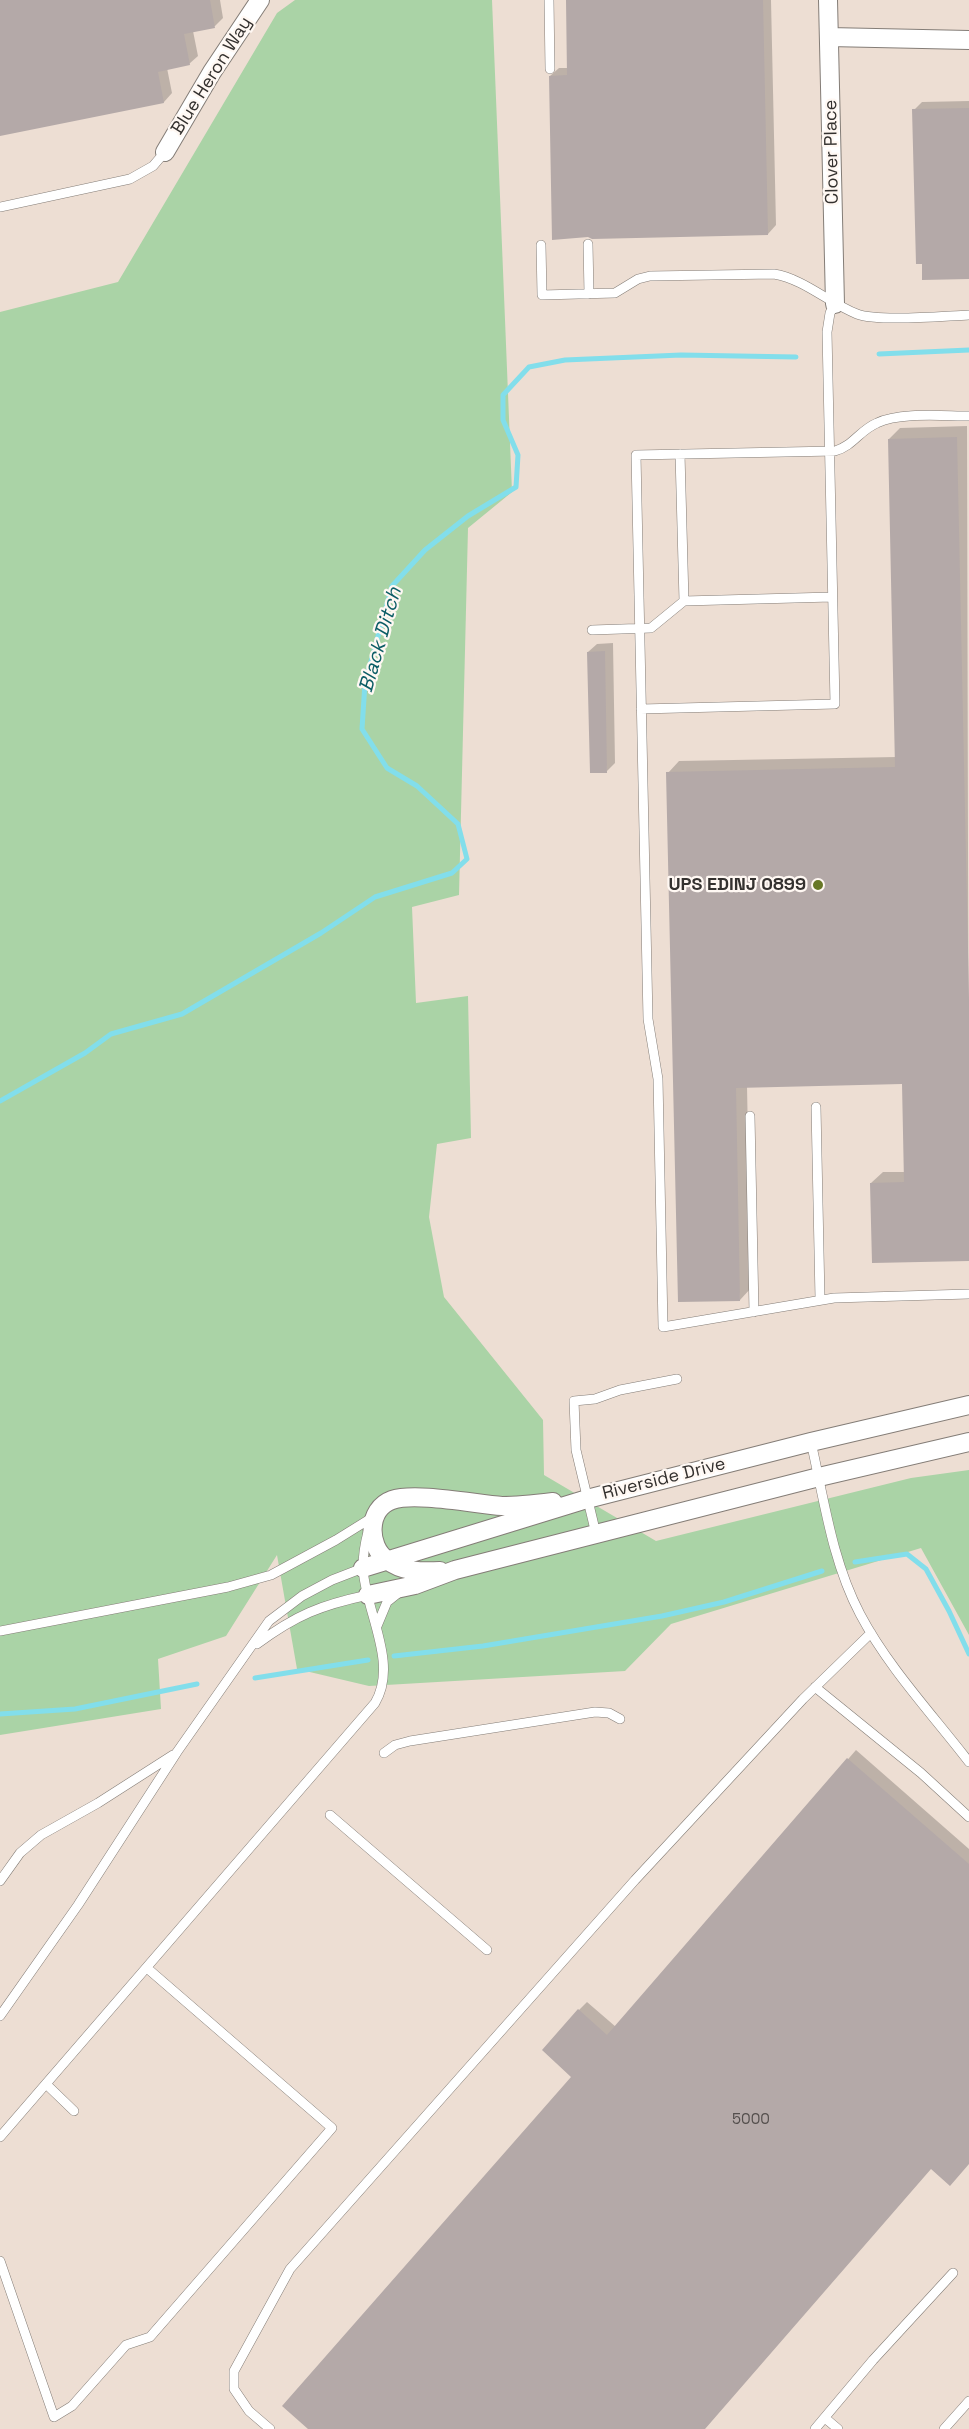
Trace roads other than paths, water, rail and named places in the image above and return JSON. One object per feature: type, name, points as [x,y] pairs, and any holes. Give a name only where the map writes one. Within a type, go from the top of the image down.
[{"type":"street","name":"Blue Heron Way","points":[[165,152],[212,72],[260,0]]},
{"type":"street","name":"Clover Place","points":[[828,0],[835,304]]},
{"type":"street","points":[[829,37],[969,40]]},
{"type":"street","name":"Riverside Drive","points":[[363,1568],[587,1499],[811,1442],[969,1405]]},
{"type":"street","name":"Riverside Drive","points":[[368,1595],[416,1585],[455,1570],[819,1476],[969,1442]]},
{"type":"street","points":[[455,1570],[416,1571],[394,1565],[386,1560],[376,1547],[373,1529],[375,1516],[384,1504],[400,1498],[503,1506],[587,1499]]},
{"type":"lane","points":[[549,0],[550,69]]},
{"type":"lane","points":[[0,207],[130,179],[153,166],[165,152]]},
{"type":"lane","points":[[588,244],[589,294]]},
{"type":"lane","points":[[541,245],[542,295],[615,293],[638,279],[650,276],[774,274],[792,279],[856,314],[874,317],[969,315]]},
{"type":"lane","points":[[641,709],[835,704],[827,332],[830,313],[835,304]]},
{"type":"lane","points":[[969,416],[890,418],[868,427],[848,446],[829,451],[636,455],[648,1019],[658,1079],[663,1327],[820,1299],[969,1294]]},
{"type":"lane","points":[[680,454],[684,601]]},
{"type":"lane","points":[[592,630],[639,629],[657,625],[684,601],[832,597]]},
{"type":"lane","points":[[816,1107],[820,1299]]},
{"type":"lane","points":[[750,1116],[754,1312]]},
{"type":"lane","points":[[596,1534],[576,1450],[574,1401],[595,1400],[620,1390],[677,1379]]},
{"type":"lane","points":[[811,1442],[840,1564],[849,1589],[871,1633],[969,1762]]},
{"type":"lane","points":[[0,2137],[375,1703],[384,1679],[377,1626],[363,1568],[366,1538],[375,1516]]},
{"type":"lane","points":[[0,1631],[228,1587],[271,1575],[375,1516]]},
{"type":"lane","points":[[0,2016],[78,1905],[177,1752],[269,1621],[291,1604],[332,1580],[363,1568]]},
{"type":"lane","points":[[377,1626],[387,1602],[416,1585]]},
{"type":"lane","points":[[250,1649],[274,1631],[309,1611],[368,1595]]},
{"type":"lane","points":[[270,2429],[249,2411],[234,2390],[234,2371],[290,2270],[635,1880],[815,1687],[871,1633]]},
{"type":"lane","points":[[815,1687],[921,1773],[969,1817]]},
{"type":"lane","points":[[384,1753],[410,1741],[586,1714],[602,1712],[620,1719]]},
{"type":"lane","points":[[0,1881],[20,1853],[41,1835],[98,1803],[177,1752]]},
{"type":"lane","points":[[330,1815],[487,1950]]},
{"type":"lane","points":[[0,2261],[54,2417],[72,2406],[126,2345],[150,2337],[332,2128],[147,1968]]},
{"type":"lane","points":[[46,2084],[74,2111]]},
{"type":"lane","points":[[816,2429],[873,2361],[953,2273]]},
{"type":"lane","points":[[944,2429],[969,2401]]},
{"type":"lane","points":[[825,2418],[838,2429]]},
{"type":"waterway","name":"Black Ditch","points":[[879,354],[969,350]]},
{"type":"waterway","name":"Black Ditch","points":[[0,1101],[85,1053],[111,1034],[182,1014],[321,933],[375,897],[452,873],[467,859],[458,824],[417,786],[387,768],[362,729],[365,683],[392,586],[425,550],[468,516],[516,487],[518,455],[503,420],[503,395],[529,367],[565,360],[681,355],[796,357]]},
{"type":"waterway","points":[[855,1562],[907,1554],[926,1569],[969,1654]]},
{"type":"waterway","points":[[394,1656],[483,1646],[662,1616],[724,1602],[822,1571]]},
{"type":"waterway","points":[[255,1678],[368,1660]]},
{"type":"waterway","points":[[0,1714],[75,1709],[197,1684]]},
{"type":"place","name":"UPS EDINJ 0899","points":[[818,885]]}]
